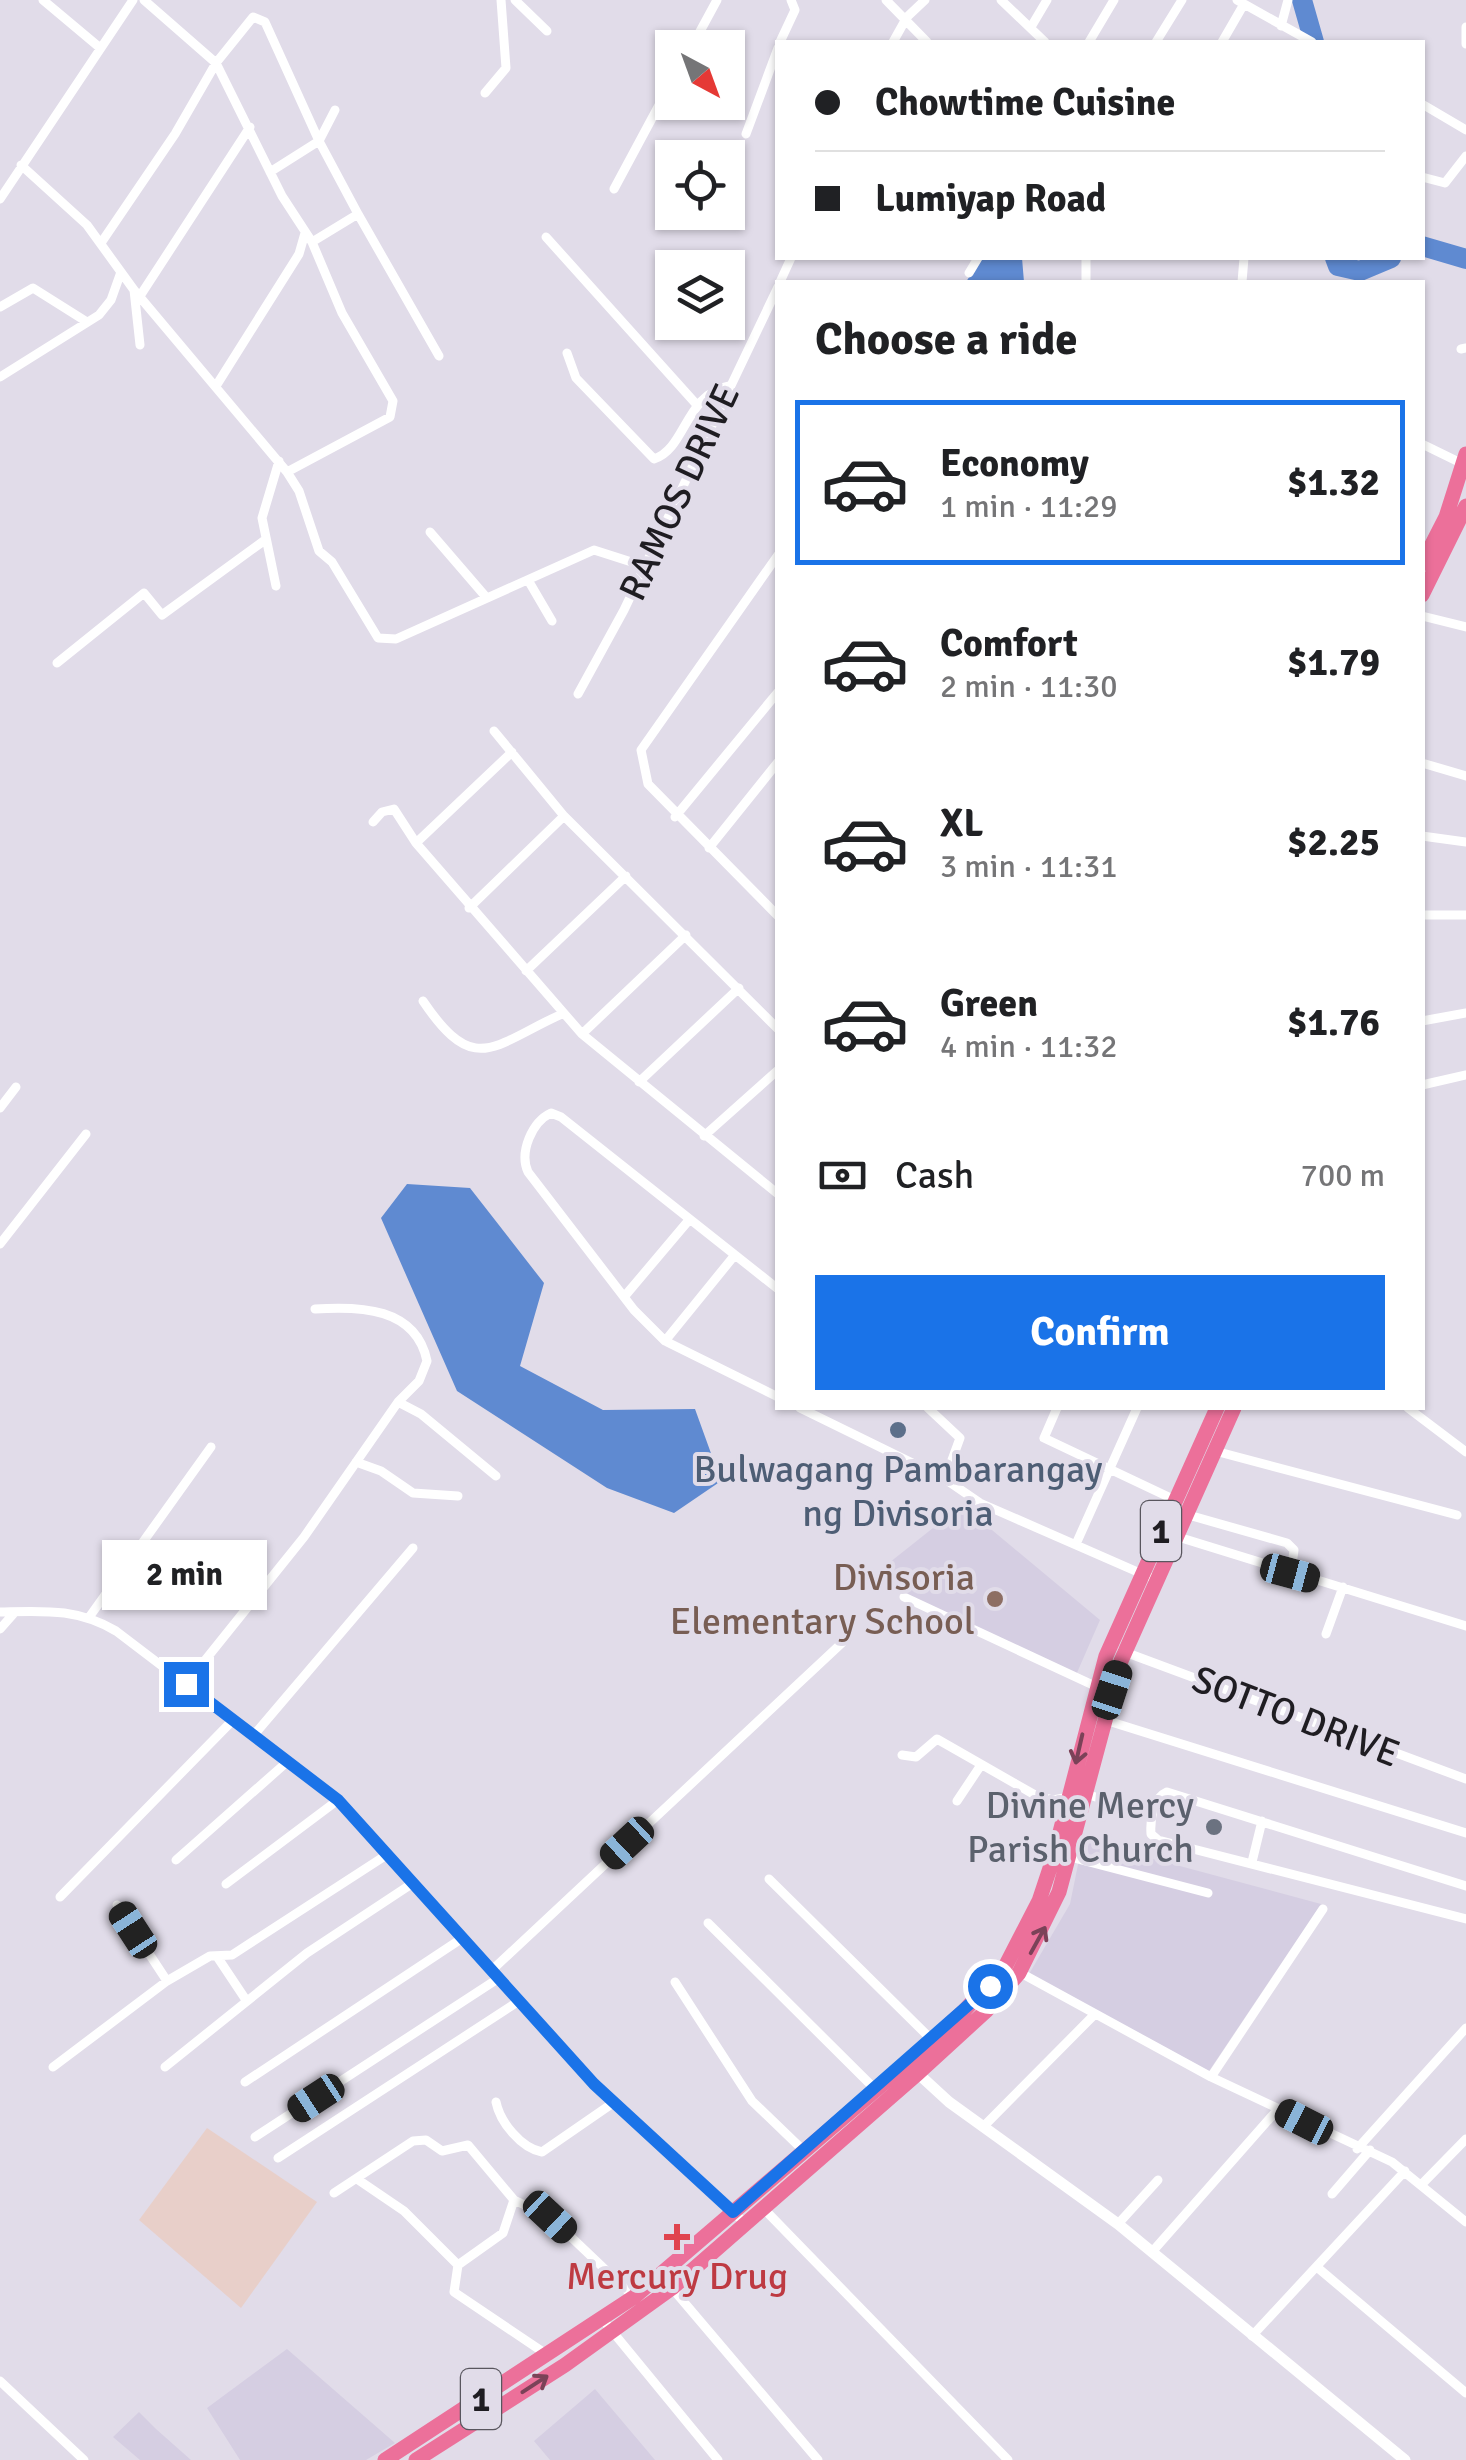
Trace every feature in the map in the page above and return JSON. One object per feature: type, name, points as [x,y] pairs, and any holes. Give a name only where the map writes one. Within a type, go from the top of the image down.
[{"type":"highway","points":[[1425,558],[1446,518],[1464,459]]},
{"type":"highway","points":[[1425,590],[1450,547],[1466,506]]},
{"type":"highway","name":"1","points":[[385,2460],[549,2356],[672,2288],[764,2210],[912,2068],[932,2040],[1013,1969],[1068,1799],[1094,1686],[1118,1650],[1149,1577],[1175,1500],[1216,1410]]},
{"type":"highway","name":"1","points":[[1149,1577],[1175,1536],[1233,1410]]},
{"type":"highway","name":"1","points":[[416,2460],[608,2326],[634,2297],[876,2090],[912,2068],[986,2011],[1050,1917],[1070,1857],[1118,1650]]},
{"type":"street","points":[[42,0],[99,47]]},
{"type":"street","points":[[144,0],[216,64],[270,172],[312,242],[342,313],[373,361],[394,407],[390,417],[377,425],[287,472]]},
{"type":"street","points":[[485,93],[506,68],[501,0]]},
{"type":"street","points":[[515,0],[547,31]]},
{"type":"street","points":[[701,30],[717,0]]},
{"type":"street","points":[[781,40],[795,10],[791,0]]},
{"type":"street","points":[[886,0],[926,40]]},
{"type":"street","points":[[893,40],[907,17],[925,0]]},
{"type":"street","points":[[1001,0],[1043,40]]},
{"type":"street","points":[[1031,27],[1047,0]]},
{"type":"street","points":[[1090,40],[1114,0]]},
{"type":"street","points":[[1157,40],[1182,0]]},
{"type":"street","points":[[1281,26],[1288,0]]},
{"type":"street","points":[[0,199],[129,1]]},
{"type":"street","points":[[1223,40],[1241,2],[1281,26],[1291,38]]},
{"type":"street","points":[[101,243],[216,64],[248,21],[261,18],[358,214],[438,356]]},
{"type":"street","points":[[1466,28],[1466,44]]},
{"type":"street","points":[[746,134],[775,56]]},
{"type":"street","points":[[1425,106],[1466,130]]},
{"type":"street","points":[[270,172],[320,141],[335,110]]},
{"type":"street","points":[[614,188],[655,112]]},
{"type":"street","points":[[140,344],[137,293],[250,127]]},
{"type":"street","points":[[1425,178],[1445,182],[1466,156]]},
{"type":"street","points":[[21,165],[101,243],[137,293],[279,461],[299,491],[320,551],[332,562],[378,638],[396,639],[594,550],[644,566]]},
{"type":"street","points":[[312,242],[358,214]]},
{"type":"street","points":[[216,386],[299,254],[305,230]]},
{"type":"street","points":[[546,237],[696,405]]},
{"type":"street","points":[[969,273],[977,260]]},
{"type":"street","points":[[0,377],[86,322],[111,300],[121,272]]},
{"type":"street","points":[[0,307],[33,288],[86,322]]},
{"type":"street","name":"RAMOS DRIVE","points":[[578,694],[775,293]]},
{"type":"street","points":[[566,354],[576,378],[649,457],[658,458],[668,451],[696,405],[729,386]]},
{"type":"street","points":[[1425,445],[1464,459]]},
{"type":"street","points":[[276,586],[265,540],[263,505],[279,461]]},
{"type":"street","points":[[430,532],[486,597]]},
{"type":"street","points":[[57,663],[144,594],[162,616],[265,540]]},
{"type":"street","points":[[775,560],[737,618],[645,739],[642,772],[676,816],[775,913]]},
{"type":"street","points":[[528,580],[552,621]]},
{"type":"street","points":[[1425,617],[1466,627]]},
{"type":"street","points":[[676,816],[775,696]]},
{"type":"street","points":[[494,730],[564,816],[775,1027]]},
{"type":"street","points":[[416,843],[512,752]]},
{"type":"street","points":[[1425,764],[1466,776]]},
{"type":"street","points":[[708,848],[775,766]]},
{"type":"street","points":[[373,822],[382,812],[394,809],[416,843],[562,1014],[775,1192]]},
{"type":"street","points":[[470,908],[564,816]]},
{"type":"street","points":[[1425,836],[1466,842]]},
{"type":"street","points":[[526,971],[626,876]]},
{"type":"street","points":[[1425,915],[1466,915]]},
{"type":"street","points":[[582,1034],[686,934]]},
{"type":"street","points":[[639,1082],[739,988]]},
{"type":"street","points":[[422,1001],[450,1036],[474,1049],[501,1045],[562,1014]]},
{"type":"street","points":[[1425,1021],[1466,1014]]},
{"type":"street","points":[[704,1136],[775,1073]]},
{"type":"street","points":[[1425,1084],[1466,1075]]},
{"type":"street","points":[[0,1108],[16,1087]]},
{"type":"street","points":[[775,1288],[560,1117],[550,1113],[542,1118],[525,1150],[528,1172],[624,1297],[665,1341],[775,1396]]},
{"type":"street","points":[[0,1244],[86,1134]]},
{"type":"street","points":[[624,1297],[689,1220]]},
{"type":"street","points":[[665,1341],[734,1256]]},
{"type":"street","points":[[186,1684],[304,1537],[398,1402],[424,1372],[425,1352],[413,1331],[394,1316],[374,1309],[315,1308]]},
{"type":"street","points":[[398,1402],[421,1414],[496,1476]]},
{"type":"street","points":[[804,1410],[945,1479],[980,1503],[1149,1577]]},
{"type":"street","points":[[930,1410],[960,1438],[945,1479]]},
{"type":"street","points":[[1056,1410],[1044,1438],[1175,1500]]},
{"type":"street","points":[[1076,1544],[1136,1410]]},
{"type":"street","points":[[1411,1410],[1466,1452]]},
{"type":"street","points":[[90,1616],[212,1447]]},
{"type":"street","points":[[1215,1451],[1457,1515]]},
{"type":"street","points":[[356,1462],[381,1471],[413,1493],[458,1496]]},
{"type":"street","points":[[1185,1514],[1288,1543],[1294,1550],[1290,1573]]},
{"type":"street","points":[[1175,1536],[1466,1626]]},
{"type":"street","points":[[253,1736],[413,1548]]},
{"type":"street","points":[[1326,1634],[1343,1588]]},
{"type":"street","points":[[904,1596],[1094,1686]]},
{"type":"street","points":[[0,1612],[90,1616],[338,1800],[613,2103],[747,2225]]},
{"type":"street","points":[[0,1629],[15,1612]]},
{"type":"street","points":[[255,2137],[496,1974],[844,1641]]},
{"type":"street","name":"SOTTO DRIVE","points":[[1118,1650],[1466,1779]]},
{"type":"street","points":[[1103,1719],[1466,1833]]},
{"type":"street","points":[[60,1896],[233,1720]]},
{"type":"street","points":[[902,1755],[916,1757],[936,1739],[1035,1795],[1068,1799],[1085,1794],[1152,1813]]},
{"type":"street","points":[[176,1860],[287,1762]]},
{"type":"street","points":[[957,1801],[981,1764]]},
{"type":"street","points":[[1466,1886],[1168,1792],[1158,1799],[1152,1813],[1151,1834],[1158,1840],[1466,1919]]},
{"type":"street","points":[[226,1884],[338,1800]]},
{"type":"street","points":[[1252,1862],[1262,1822]]},
{"type":"street","points":[[53,2067],[167,1981],[210,1956],[232,1954],[388,1854]]},
{"type":"street","points":[[1070,1857],[1208,1893]]},
{"type":"street","points":[[770,1879],[932,2040]]},
{"type":"street","points":[[165,2067],[246,2000],[412,1882]]},
{"type":"street","points":[[116,1905],[167,1981]]},
{"type":"street","points":[[1211,2078],[1323,1909]]},
{"type":"street","points":[[708,1923],[876,2090]]},
{"type":"street","points":[[245,2082],[462,1939]]},
{"type":"street","points":[[218,1958],[246,2000]]},
{"type":"street","points":[[1013,1969],[1211,2078],[1357,2149],[1370,2150],[1405,2170],[1466,2222]]},
{"type":"street","points":[[675,1982],[752,2100],[804,2151]]},
{"type":"street","points":[[278,2158],[519,2000]]},
{"type":"street","points":[[983,2127],[1094,2016]]},
{"type":"street","points":[[1357,2149],[1466,2028]]},
{"type":"street","points":[[912,2068],[983,2127],[1118,2224],[1405,2460]]},
{"type":"street","points":[[496,2102],[502,2119],[530,2148],[542,2152],[613,2103]]},
{"type":"street","points":[[1152,2252],[1278,2108]]},
{"type":"street","points":[[1422,2184],[1466,2139]]},
{"type":"street","points":[[334,2194],[413,2141],[426,2140],[446,2152],[464,2144],[514,2200],[550,2217],[634,2297]]},
{"type":"street","points":[[1332,2194],[1370,2150]]},
{"type":"street","points":[[1252,2336],[1405,2170]]},
{"type":"street","points":[[358,2179],[404,2211],[458,2265]]},
{"type":"street","points":[[1118,2224],[1158,2180]]},
{"type":"street","points":[[514,2200],[503,2233],[458,2265],[453,2287],[456,2296],[549,2356]]},
{"type":"street","points":[[764,2210],[1008,2460]]},
{"type":"street","points":[[1318,2268],[1466,2393]]},
{"type":"street","points":[[672,2288],[818,2460]]},
{"type":"street","points":[[608,2326],[718,2460]]},
{"type":"street","points":[[0,2382],[84,2460]]},
{"type":"shaded area","name":"Divisoria Elementary School","points":[[962,1505],[1100,1620],[1076,1675],[870,1578]]},
{"type":"shaded area","points":[[1083,1840],[1321,1904],[1209,2071],[1029,1974],[1070,1904]]},
{"type":"shaded area","points":[[207,2128],[317,2202],[241,2308],[139,2220]]},
{"type":"shaded area","points":[[287,2349],[395,2443],[366,2460],[240,2460],[207,2408]]},
{"type":"shaded area","points":[[595,2389],[655,2460],[550,2460],[534,2441]]},
{"type":"shaded area","points":[[139,2412],[191,2460],[140,2460],[113,2437]]},
{"type":"water","points":[[980,260],[1022,260],[1024,280],[967,280]]},
{"type":"water","points":[[407,1184],[470,1188],[544,1283],[520,1366],[603,1410],[695,1409],[721,1481],[674,1513],[607,1488],[457,1391],[381,1218]]},
{"type":"waterway","points":[[1302,0],[1313,40]]},
{"type":"waterway","points":[[1425,247],[1466,259]]},
{"type":"waterway","points":[[1336,260],[1338,266],[1360,271],[1386,260]]},
{"type":"place","name":"Bulwagang Pambarangay ng Divisoria","points":[[898,1430]]},
{"type":"place","name":"Divisoria Elementary School","points":[[995,1599]]},
{"type":"place","name":"Divine Mercy Parish Church","points":[[1214,1827]]},
{"type":"place","name":"Mercury Drug","points":[[677,2237]]},
{"type":"route","points":[[186,1684],[338,1800],[594,2084],[733,2212],[907,2063],[990,1986]]}]
